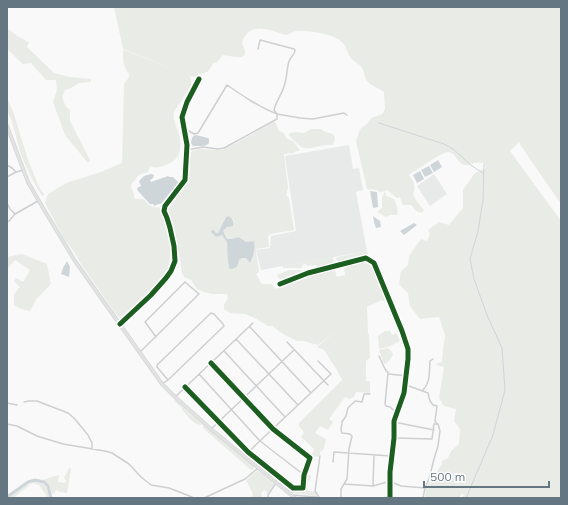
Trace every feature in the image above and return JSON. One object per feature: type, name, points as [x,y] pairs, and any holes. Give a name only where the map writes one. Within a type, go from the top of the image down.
[{"type":"main road","points":[[7,126],[28,182],[38,201],[75,261],[162,384],[211,429],[295,498]]},
{"type":"street","points":[[187,150],[203,147],[218,149],[224,148],[277,119],[277,114],[274,110],[275,106],[285,84],[289,62],[295,50],[260,40],[258,49]]},
{"type":"street","points":[[120,324],[151,295],[166,278],[175,261],[174,246],[168,218],[164,208],[185,180],[187,145],[182,117],[186,102],[199,79]]},
{"type":"street","points":[[183,128],[194,134],[198,133],[227,85],[268,111],[277,114],[313,119],[344,113],[347,115]]},
{"type":"street","points":[[7,165],[16,172]]},
{"type":"street","points":[[7,177],[24,170]]},
{"type":"street","points":[[7,222],[15,214],[38,201]]},
{"type":"street","points":[[7,202],[10,209],[15,214]]},
{"type":"street","points":[[280,284],[308,273],[366,258],[374,262],[386,288],[408,349],[406,385],[394,422],[390,498]]},
{"type":"street","points":[[140,352],[156,337],[199,294],[184,282],[145,322],[156,337]]},
{"type":"street","points":[[162,384],[168,380],[224,326],[214,314],[211,313],[157,365],[168,380]]},
{"type":"street","points":[[175,397],[253,323]]},
{"type":"street","points":[[250,326],[311,393]]},
{"type":"street","points":[[236,339],[298,405]]},
{"type":"street","points":[[287,342],[328,385]]},
{"type":"street","points":[[211,429],[294,350]]},
{"type":"street","points":[[223,351],[285,417]]},
{"type":"street","points":[[379,356],[388,373],[385,404],[397,413]]},
{"type":"street","points":[[422,391],[427,386],[430,361],[433,359]]},
{"type":"street","points":[[244,456],[331,374],[318,361]]},
{"type":"street","points":[[185,387],[248,452],[288,485],[293,488],[303,488],[304,475],[310,458],[273,429],[211,363]]},
{"type":"street","points":[[388,373],[407,376]]},
{"type":"street","points":[[198,374],[260,441],[304,475]]},
{"type":"street","points":[[406,385],[428,393],[430,401],[433,405],[437,406],[436,421],[440,431],[438,446],[423,498]]},
{"type":"street","points":[[340,498],[341,489],[347,479],[349,449],[352,436],[350,434],[342,433],[340,430],[342,422],[346,416],[348,408],[355,402],[362,402],[364,394],[370,394]]},
{"type":"street","points":[[24,402],[37,401],[68,413],[88,435],[92,443],[92,449]]},
{"type":"street","points":[[7,403],[17,405]]},
{"type":"street","points":[[394,422],[434,430]]},
{"type":"street","points":[[7,424],[17,426],[37,436],[63,444],[112,453],[126,461],[150,484],[168,488],[193,498]]},
{"type":"street","points":[[394,438],[432,439],[434,424],[437,424]]},
{"type":"street","points":[[333,462],[334,452],[392,456]]},
{"type":"street","points":[[373,486],[374,454]]},
{"type":"street","points":[[319,498],[315,491],[320,456]]},
{"type":"street","points":[[204,498],[245,479],[258,468]]},
{"type":"street","points":[[268,498],[268,495],[276,482]]},
{"type":"street","points":[[344,484],[373,486],[387,482],[401,486],[425,488]]},
{"type":"street","points":[[284,490],[288,485]]},
{"type":"street","points":[[291,495],[319,498]]},
{"type":"shaded area","points":[[114,7],[561,7],[561,204],[519,142],[510,151],[561,221],[561,498],[462,498],[464,495],[462,494],[459,498],[425,498],[426,488],[442,464],[442,461],[448,458],[451,451],[459,444],[460,429],[454,421],[456,409],[444,406],[439,398],[444,367],[437,365],[437,363],[442,362],[445,335],[439,317],[420,319],[410,306],[408,293],[399,284],[401,271],[408,265],[409,256],[421,239],[427,241],[430,234],[428,230],[439,222],[449,225],[463,208],[463,190],[475,173],[486,168],[484,163],[464,165],[460,163],[452,153],[448,152],[435,158],[409,175],[414,184],[413,194],[424,210],[422,213],[416,211],[411,205],[403,205],[400,197],[397,198],[387,190],[380,192],[377,190],[367,189],[356,141],[361,128],[367,124],[371,118],[383,113],[385,109],[384,92],[368,82],[361,67],[351,58],[342,42],[338,39],[314,32],[296,31],[286,35],[266,29],[255,29],[249,31],[245,36],[242,43],[245,54],[242,57],[223,55],[218,62],[213,63],[209,70],[192,77],[123,49]]},
{"type":"shaded area","points":[[7,28],[17,36],[29,42],[27,47],[54,73],[70,77],[91,79],[91,82],[79,83],[65,90],[62,97],[66,107],[70,110],[70,121],[90,160],[88,163],[65,135],[53,102],[57,90],[56,80],[46,80],[31,63],[23,64],[7,49]]},
{"type":"shaded area","points":[[124,50],[189,75],[191,79],[191,86],[174,112],[174,119],[180,142],[180,149],[177,157],[173,161],[160,167],[156,168],[150,166],[148,172],[138,176],[131,185],[135,199],[143,199],[152,206],[159,207],[163,215],[171,246],[167,273],[123,319],[121,319],[115,313],[63,237],[45,203],[48,194],[61,186],[122,163],[124,84],[129,76],[124,63]]},
{"type":"shaded area","points":[[7,98],[14,114],[28,160],[39,187],[44,194],[42,196],[21,155],[12,122],[7,110]]},
{"type":"shaded area","points":[[275,122],[279,131],[284,133],[286,138],[293,141],[299,149],[299,151],[294,153],[284,154],[288,188],[286,195],[289,198],[294,230],[271,234],[268,236],[269,247],[256,249],[259,272],[256,274],[260,282],[262,284],[271,284],[276,289],[296,279],[334,268],[337,277],[345,275],[344,266],[366,260],[371,263],[373,268],[375,267],[387,300],[382,300],[367,307],[370,358],[366,361],[366,381],[370,381],[370,393],[356,392],[354,397],[349,399],[345,397],[329,419],[333,422],[328,430],[320,426],[315,433],[326,439],[323,451],[321,450],[319,457],[314,456],[308,475],[311,476],[307,491],[314,491],[317,496],[292,493],[286,489],[289,487],[293,489],[304,489],[305,475],[314,449],[301,437],[304,432],[299,426],[299,423],[342,380],[324,350],[317,347],[336,331],[318,345],[304,341],[297,341],[255,318],[245,314],[230,313],[224,309],[224,305],[228,298],[227,294],[212,294],[197,289],[191,280],[184,277],[182,274],[180,258],[175,244],[172,226],[165,211],[166,206],[185,181],[188,152],[200,149],[222,150]],"holes":[[[229,216],[233,219],[234,222],[223,231],[227,239],[238,237],[246,242],[254,241],[253,258],[250,263],[246,258],[239,260],[222,235],[216,233],[218,233],[226,217]]]},
{"type":"shaded area","points":[[311,129],[321,129],[325,132],[333,134],[335,138],[333,145],[305,148],[299,146],[289,135],[290,133],[295,132],[304,133]]},
{"type":"shaded area","points":[[196,135],[208,138],[209,143],[204,146],[193,146],[191,143],[192,138]]},
{"type":"shaded area","points":[[349,145],[353,169],[359,168],[363,190],[356,192],[367,251],[261,270],[256,250],[270,248],[271,236],[296,231],[285,156]]},
{"type":"shaded area","points":[[438,160],[442,167],[434,172],[430,165]]},
{"type":"shaded area","points":[[429,166],[433,173],[425,177],[421,170]]},
{"type":"shaded area","points":[[420,171],[424,179],[417,183],[413,175]]},
{"type":"shaded area","points":[[151,174],[154,175],[150,180],[151,182],[168,176],[173,177],[178,182],[161,204],[154,206],[153,204],[150,204],[137,188],[141,186],[139,181],[144,176]]},
{"type":"shaded area","points":[[434,174],[447,194],[430,206],[417,186]]},
{"type":"shaded area","points":[[370,191],[377,192],[378,207],[373,208]]},
{"type":"shaded area","points":[[385,191],[386,196],[394,199],[398,213],[397,215],[390,215],[386,217],[377,212],[382,208],[382,198]]},
{"type":"shaded area","points":[[229,216],[233,220],[233,226],[227,227],[223,231],[227,239],[238,237],[246,242],[254,241],[254,250],[250,263],[246,258],[242,258],[239,260],[237,267],[232,269],[229,268],[227,242],[222,235],[216,237],[211,232],[213,229],[216,233],[218,233],[226,217]]},
{"type":"shaded area","points":[[373,216],[380,221],[381,227],[376,228]]},
{"type":"shaded area","points":[[414,223],[417,225],[404,235],[400,231]]},
{"type":"shaded area","points":[[367,251],[369,257],[340,264],[336,259],[337,257]]},
{"type":"shaded area","points":[[22,254],[47,264],[51,284],[37,298],[30,311],[21,309],[14,305],[14,294],[20,287],[14,281],[16,278],[23,282],[30,270],[15,260],[7,269],[7,257]]},
{"type":"shaded area","points":[[333,257],[334,266],[312,272],[311,270],[316,269],[316,265],[307,266],[306,264],[302,265],[302,268],[283,268],[283,266]]},
{"type":"shaded area","points":[[67,261],[70,267],[69,277],[61,274]]},
{"type":"shaded area","points":[[289,270],[302,270],[304,273],[285,281],[281,281],[277,275]]},
{"type":"shaded area","points":[[385,331],[390,331],[392,335],[396,333],[400,341],[388,347],[379,349],[378,336]]},
{"type":"shaded area","points":[[388,348],[393,355],[387,363],[384,364],[379,350]]},
{"type":"shaded area","points":[[175,400],[202,425],[196,424],[191,420],[182,408],[174,401]]},
{"type":"shaded area","points":[[203,425],[253,465],[253,470],[251,470],[203,428]]},
{"type":"shaded area","points":[[69,468],[71,469],[67,493],[59,492],[58,490],[52,494],[49,484],[42,480],[59,475],[58,482],[65,483],[66,481],[64,478]]},
{"type":"shaded area","points":[[257,471],[274,484],[268,493],[264,490],[261,493],[262,498],[251,498],[253,494],[246,480]]},
{"type":"shaded area","points":[[35,481],[46,486],[50,498],[48,498],[39,485],[32,483],[13,498],[7,498],[27,485]]},
{"type":"waterway","points":[[379,123],[444,144],[453,149],[472,166],[483,173]]},
{"type":"waterway","points":[[466,498],[493,435],[505,390],[502,348],[487,315],[474,279],[470,259],[478,231],[483,200],[484,164]]},
{"type":"waterway","points":[[7,497],[28,482],[35,480],[44,482],[48,486],[51,498]]},
{"type":"cycle path","points":[[120,324],[151,295],[166,278],[175,261],[174,246],[164,211],[165,206],[185,180],[187,145],[182,117],[187,102],[199,79]]},
{"type":"cycle path","points":[[280,284],[308,273],[366,258],[374,263],[408,349],[404,393],[394,421],[394,438],[390,472],[390,498]]},
{"type":"cycle path","points":[[185,387],[248,452],[293,488],[303,488],[304,475],[310,458],[273,429],[211,363]]}]
